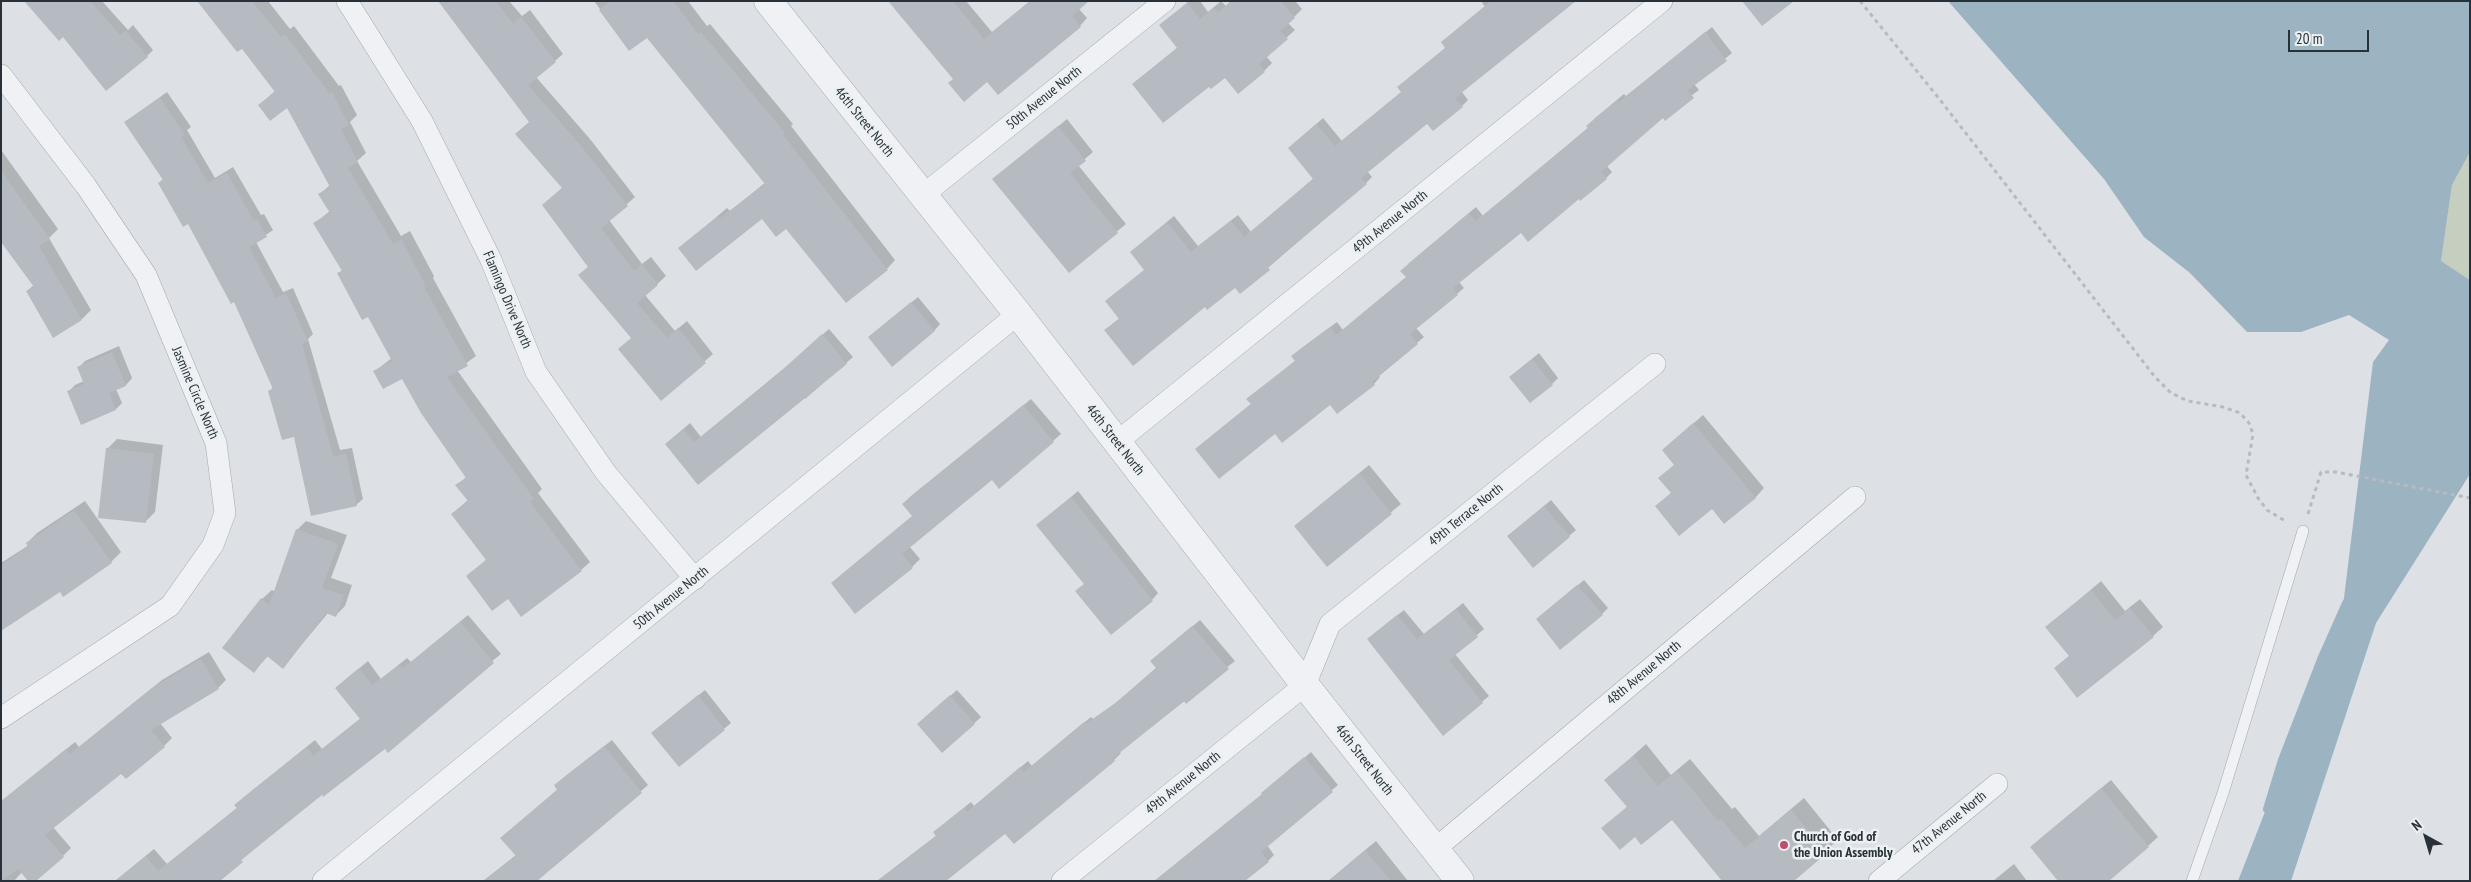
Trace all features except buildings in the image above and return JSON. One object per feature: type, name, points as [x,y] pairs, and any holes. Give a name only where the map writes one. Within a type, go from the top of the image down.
[{"type":"street","name":"Flamingo Drive North","points":[[347,1],[422,121],[491,260],[536,372],[606,473],[695,579]]},
{"type":"street","name":"46th Street North","points":[[768,1],[1018,314],[1305,685],[1460,881]]},
{"type":"street","name":"50th Avenue North","points":[[924,195],[1165,1]]},
{"type":"street","name":"49th Avenue North","points":[[1118,442],[1662,1]]},
{"type":"street","name":"Jasmine Circle North","points":[[1,75],[86,186],[146,275],[216,443],[225,513],[213,545],[170,606],[1,718]]},
{"type":"street","name":"50th Avenue North","points":[[323,881],[1018,314]]},
{"type":"street","name":"49th Terrace North","points":[[1305,685],[1330,624],[1655,364]]},
{"type":"street","name":"48th Avenue North","points":[[1435,849],[1855,497]]},
{"type":"street","name":"49th Avenue North","points":[[1062,881],[1305,685]]},
{"type":"street","name":"47th Avenue North","points":[[1879,881],[1997,784]]},
{"type":"lane","points":[[2192,881],[2224,793],[2303,531]]},
{"type":"path","points":[[1860,1],[1937,96],[2155,377],[2171,392],[2188,401],[2223,407],[2240,413],[2249,423],[2252,434],[2246,474],[2258,498],[2268,510],[2303,531],[2321,472],[2336,472],[2470,498]]},
{"type":"green space","points":[[2470,152],[2470,280],[2441,261],[2452,185]]},
{"type":"water","points":[[1948,1],[2470,1],[2470,152],[2452,185],[2441,261],[2470,280],[2470,474],[2376,623],[2291,881],[2238,881],[2342,614],[2373,362],[2389,340],[2349,315],[2301,332],[2247,332],[2190,273],[2144,237],[2104,179]]},
{"type":"waterway","points":[[2267,809],[2282,760],[2322,657],[2346,603]]},
{"type":"place","name":"Church of God of the Union Assembly","points":[[1784,845]]}]
